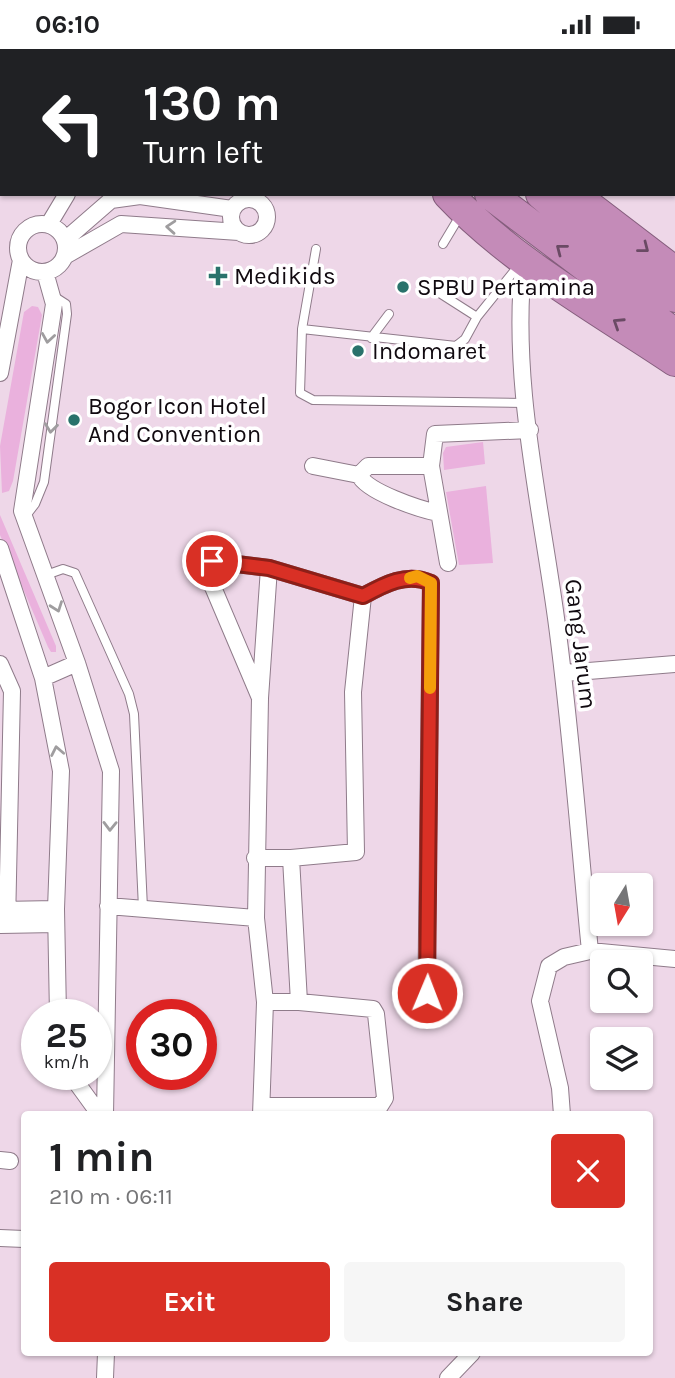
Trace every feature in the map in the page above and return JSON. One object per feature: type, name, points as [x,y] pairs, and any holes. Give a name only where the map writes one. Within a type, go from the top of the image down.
[{"type":"highway","points":[[493,196],[675,334]]},
{"type":"highway","points":[[543,196],[596,241],[675,297]]},
{"type":"highway","points":[[576,196],[675,272]]},
{"type":"highway","points":[[451,200],[524,258],[675,361]]},
{"type":"street","points":[[49,223],[66,196]]},
{"type":"street","points":[[21,260],[32,269],[45,272],[57,267],[65,248],[111,200],[140,196],[240,201],[263,199],[267,218],[263,228],[254,234],[121,224],[65,248]]},
{"type":"street","points":[[239,232],[231,221],[240,201]]},
{"type":"street","points":[[49,223],[65,248]]},
{"type":"street","points":[[0,373],[21,260],[18,244],[21,236],[33,225],[49,223]]},
{"type":"street","name":"Gang Jarum","points":[[524,258],[519,304],[526,403],[564,673],[590,951]]},
{"type":"street","points":[[45,272],[54,304],[22,511],[77,663],[111,771],[102,1111]]},
{"type":"street","points":[[447,563],[431,466],[435,434],[530,430]]},
{"type":"street","points":[[313,466],[359,475]]},
{"type":"street","points":[[431,466],[368,466],[362,468],[359,475],[362,481],[383,493],[438,513]]},
{"type":"street","points":[[0,548],[43,678],[61,771],[56,916],[58,999]]},
{"type":"street","points":[[260,698],[207,573],[212,561],[269,568],[363,596],[386,583],[417,576],[431,583],[426,1020]]},
{"type":"street","points":[[265,1002],[368,1006],[376,1013],[384,1103],[350,1111],[262,1110],[265,1002],[256,918],[255,858],[260,698],[269,568]]},
{"type":"street","points":[[255,858],[291,858],[356,852],[353,692],[363,596]]},
{"type":"street","points":[[43,678],[77,663]]},
{"type":"street","points":[[0,664],[12,691],[4,917],[56,916]]},
{"type":"street","points":[[564,673],[675,664]]},
{"type":"street","points":[[291,858],[299,1002]]},
{"type":"street","points":[[108,906],[256,918]]},
{"type":"street","points":[[562,1111],[560,1088],[540,1002],[549,966],[564,957],[590,951]]},
{"type":"street","points":[[653,958],[675,960]]},
{"type":"street","points":[[83,1090],[99,1111]]},
{"type":"street","points":[[0,1237],[21,1239]]},
{"type":"street","points":[[105,1378],[106,1356]]},
{"type":"street","points":[[448,1378],[469,1356]]},
{"type":"lane","points":[[443,244],[451,200]]},
{"type":"lane","points":[[316,249],[302,329],[300,393],[313,400],[526,403]]},
{"type":"lane","points":[[302,329],[456,346],[465,339],[477,317],[524,258]]},
{"type":"lane","points":[[441,294],[477,317]]},
{"type":"lane","points":[[371,338],[389,314]]},
{"type":"lane","points":[[46,575],[63,569],[75,573],[131,704],[136,731],[143,908]]},
{"type":"shaded area","points":[[32,306],[38,307],[42,315],[13,481],[9,491],[2,493],[0,446],[24,312]]},
{"type":"shaded area","points":[[483,442],[485,464],[444,470],[443,453],[446,447]]},
{"type":"shaded area","points":[[486,486],[493,563],[459,565],[446,492]]},
{"type":"shaded area","points":[[0,515],[56,646],[56,652],[51,652],[48,647],[0,535]]},
{"type":"slow traffic","points":[[410,578],[417,576],[431,583],[430,688]]},
{"type":"place","name":"Medikids","points":[[218,276]]},
{"type":"place","name":"SPBU Pertamina","points":[[403,287]]},
{"type":"place","name":"Indomaret","points":[[358,351]]},
{"type":"place","name":"Bogor Icon Hotel And Convention","points":[[74,420]]},
{"type":"route","points":[[212,561],[269,568],[363,596],[386,583],[417,576],[431,583],[427,993]]}]
